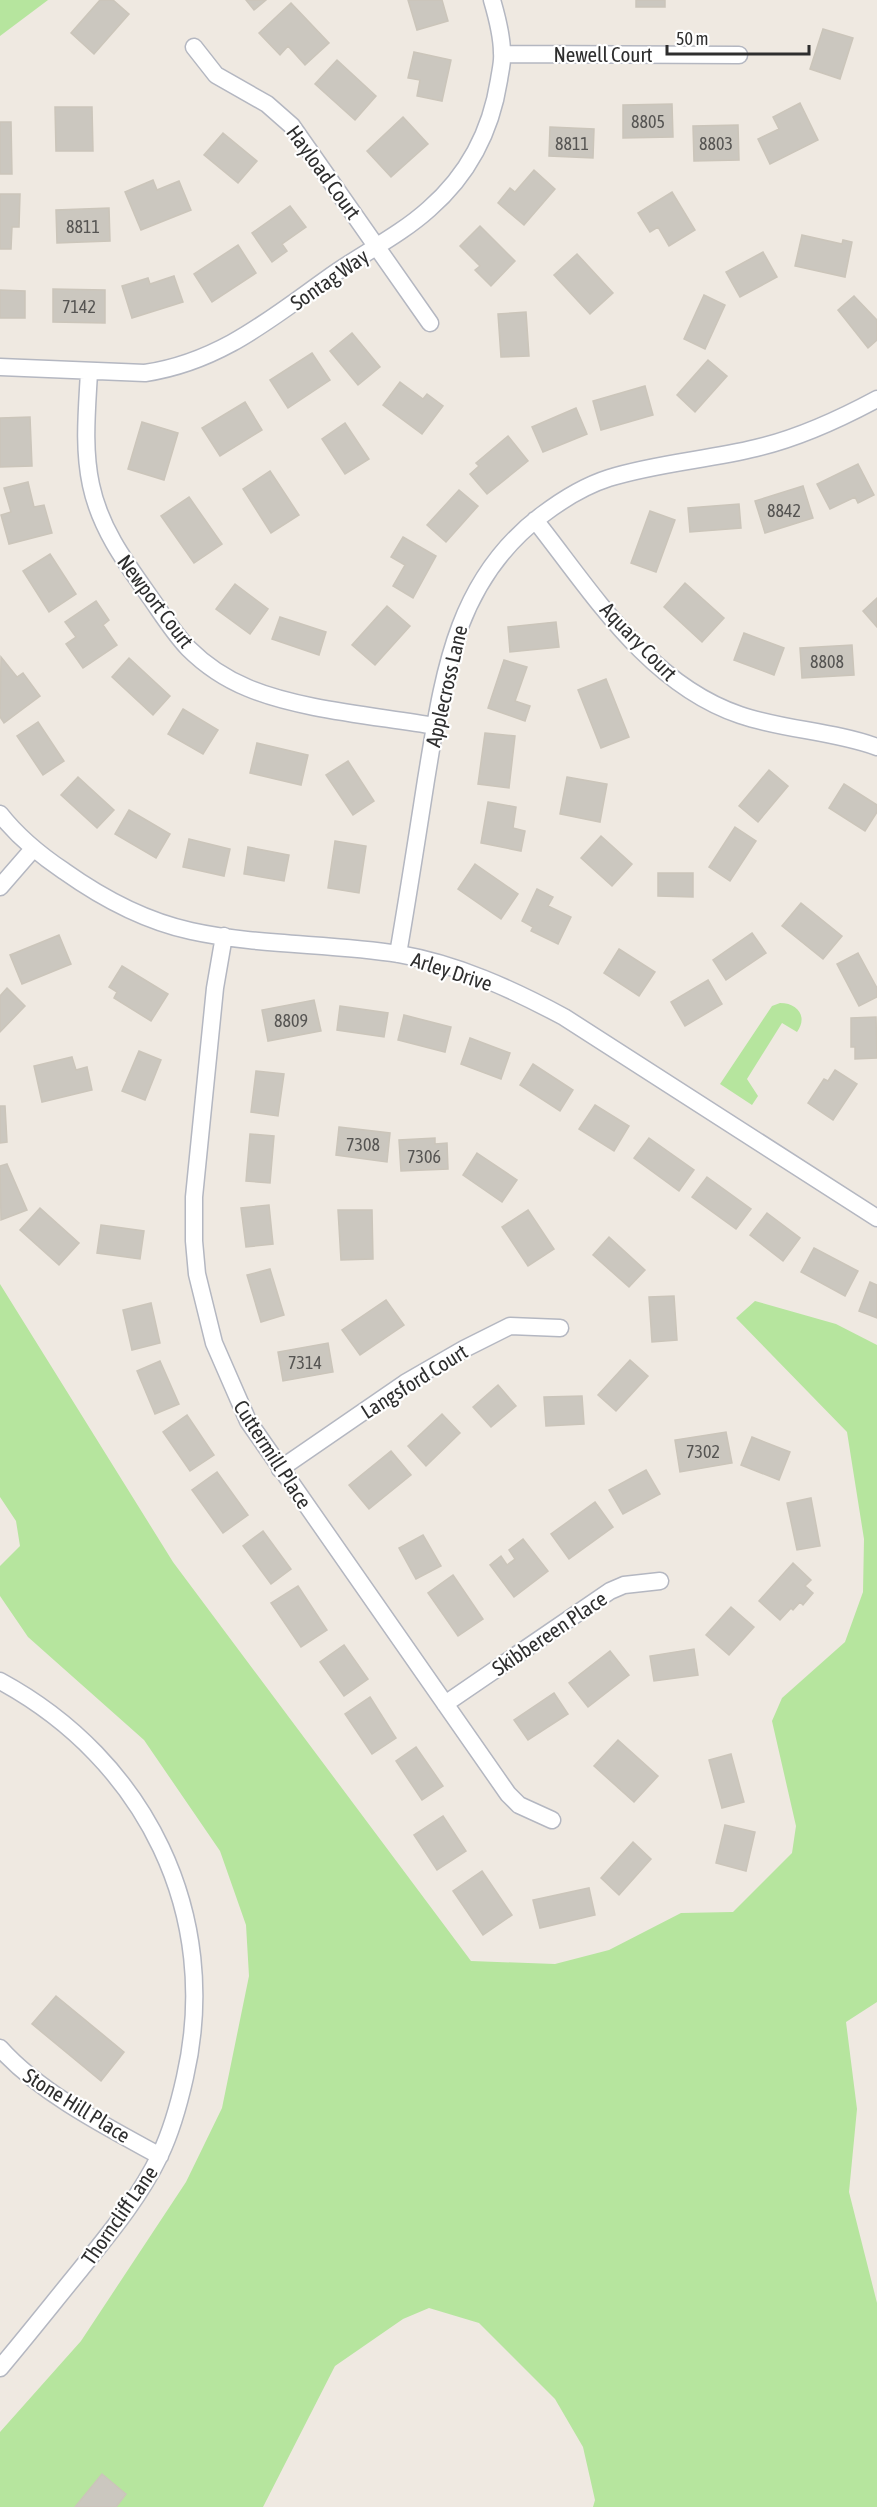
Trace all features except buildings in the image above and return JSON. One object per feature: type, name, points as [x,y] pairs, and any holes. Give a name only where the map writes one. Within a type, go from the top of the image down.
[{"type":"street","name":"Sontag Way","points":[[0,367],[89,372],[157,371],[210,356],[258,328],[429,209],[451,188],[470,164],[483,141],[491,118],[503,54],[492,0]]},
{"type":"street","name":"Hayload Court","points":[[194,47],[216,75],[267,104],[292,126],[430,323]]},
{"type":"street","name":"Newell Court","points":[[503,54],[740,55]]},
{"type":"street","name":"Newport Court","points":[[89,372],[86,454],[90,484],[98,510],[121,555],[173,630],[189,648],[226,678],[267,695],[308,705],[435,726]]},
{"type":"street","name":"Applecross Lane","points":[[398,954],[435,726],[453,642],[469,601],[499,555],[535,520],[567,496],[608,479],[641,470],[756,448],[819,429],[877,399]]},
{"type":"street","name":"Aquary Court","points":[[535,520],[636,644],[661,669],[694,694],[739,715],[876,745]]},
{"type":"street","name":"Arley Drive","points":[[0,814],[33,849],[81,883],[118,905],[175,927],[224,936],[398,954],[438,963],[529,998],[564,1017],[877,1218]]},
{"type":"street","points":[[0,887],[33,849]]},
{"type":"street","name":"Cuttermill Place","points":[[224,936],[215,988],[194,1197],[197,1274],[214,1343],[248,1421],[508,1794],[519,1805],[552,1820]]},
{"type":"street","name":"Langsford Court","points":[[280,1469],[405,1383],[464,1349],[510,1326],[560,1328]]},
{"type":"street","name":"Skibbereen Place","points":[[445,1704],[610,1591],[624,1585],[660,1581]]},
{"type":"street","name":"Thorncliff Lane","points":[[0,1681],[52,1714],[102,1760],[127,1790],[147,1821],[177,1885],[187,1923],[193,1952],[195,2017],[193,2042],[177,2114],[160,2156],[119,2222],[0,2368]]},
{"type":"street","name":"Stone Hill Place","points":[[0,2048],[16,2066],[95,2120],[160,2156]]},
{"type":"green space","points":[[0,0],[48,0],[0,36]]},
{"type":"green space","points":[[780,1003],[796,1008],[802,1021],[797,1032],[782,1023],[747,1079],[758,1096],[752,1105],[720,1084],[772,1006]]},
{"type":"green space","points":[[0,1284],[173,1562],[471,1961],[555,1964],[609,1950],[681,1913],[733,1912],[792,1853],[796,1826],[772,1721],[782,1698],[845,1642],[863,1592],[864,1539],[847,1432],[736,1318],[755,1301],[836,1324],[877,1345],[877,2002],[846,2022],[857,2109],[849,2192],[877,2303],[877,2507],[593,2507],[595,2500],[583,2447],[555,2399],[479,2323],[429,2308],[403,2319],[335,2366],[263,2507],[0,2507],[0,2432],[81,2341],[186,2182],[222,2108],[249,1976],[246,1925],[220,1851],[144,1740],[28,1637],[0,1596],[0,1566],[20,1546],[16,1521],[0,1497]]}]
